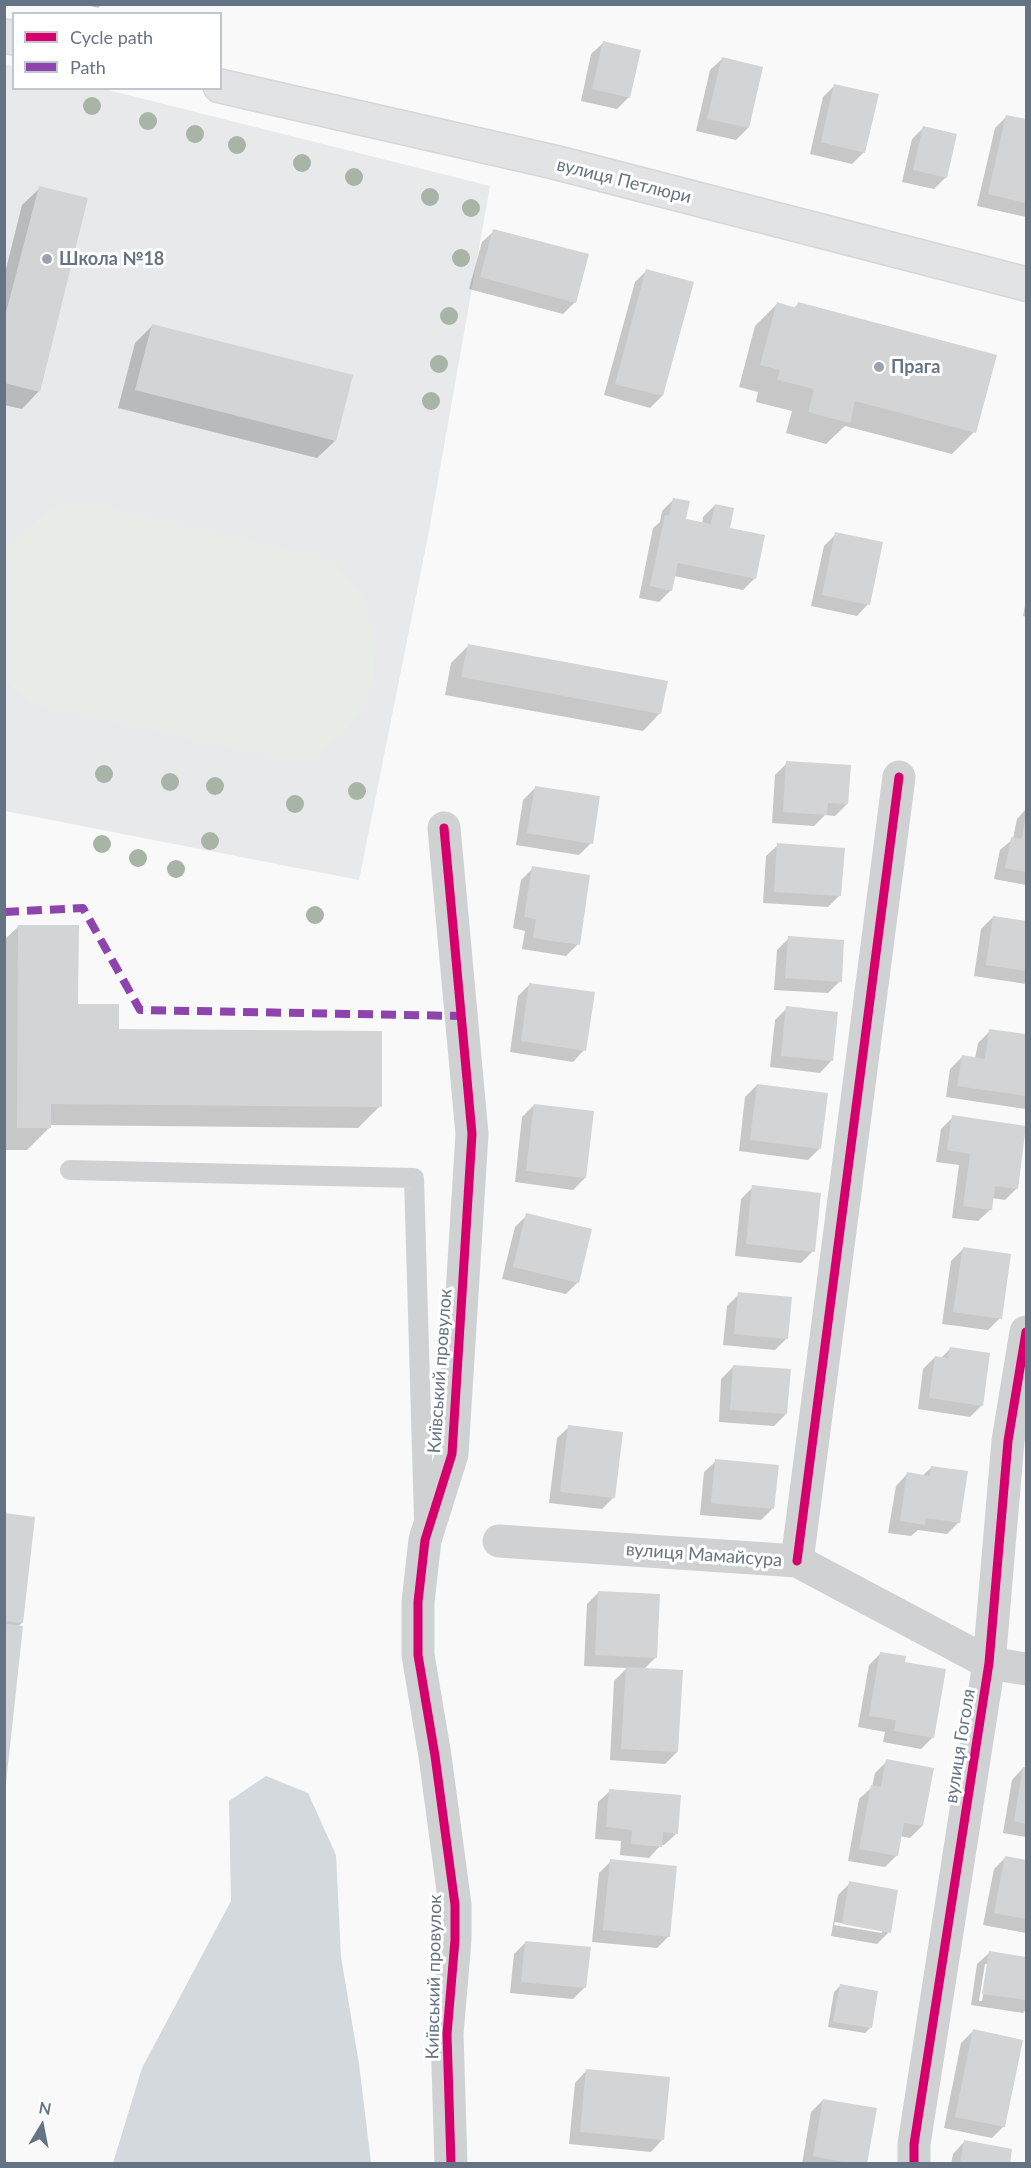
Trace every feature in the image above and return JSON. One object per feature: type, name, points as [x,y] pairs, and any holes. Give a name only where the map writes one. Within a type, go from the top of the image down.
[{"type":"main road","name":"вулиця Петлюри","points":[[222,86],[554,162],[1026,284]]},
{"type":"street","points":[[797,1561],[899,777]]},
{"type":"street","name":"Київський провулок","points":[[444,828],[472,1134],[452,1454],[426,1540],[418,1602],[418,1655],[435,1756],[455,1905],[455,1940],[447,2034],[450,2163]]},
{"type":"street","name":"вулиця Гоголя","points":[[914,2163],[914,2144],[989,1663],[1008,1441],[1026,1332]]},
{"type":"street","name":"вулиця Мамайсура","points":[[500,1541],[797,1561],[989,1663],[1026,1670]]},
{"type":"lane","points":[[70,1170],[414,1178],[422,1481],[426,1540]]},
{"type":"shaded area","points":[[4,64],[12,66],[12,90],[108,90],[490,186],[429,531],[359,880],[5,811]]},
{"type":"shaded area","points":[[90,504],[334,562],[363,598],[373,635],[374,677],[361,712],[340,736],[316,755],[296,761],[34,703],[5,681],[5,554],[39,519],[55,509],[68,505]]},
{"type":"shaded area","points":[[266,1776],[308,1793],[336,1855],[341,1957],[359,2064],[371,2163],[113,2163],[142,2068],[231,1901],[229,1801]]},
{"type":"building","points":[[603,41],[641,50],[630,98],[592,89]]},
{"type":"building","points":[[722,57],[763,67],[749,128],[707,119]]},
{"type":"building","points":[[834,84],[879,94],[865,153],[821,142]]},
{"type":"building","points":[[1006,115],[1026,119],[1026,203],[988,194]]},
{"type":"building","points":[[923,126],[957,134],[947,178],[913,170]]},
{"type":"building","name":"Школа №18","points":[[39,186],[88,198],[40,392],[4,383],[4,320]]},
{"type":"building","points":[[493,229],[589,254],[576,303],[480,277]]},
{"type":"building","points":[[646,269],[694,282],[663,396],[615,384]]},
{"type":"building","points":[[777,302],[796,308],[798,302],[997,355],[976,433],[855,401],[850,423],[808,412],[814,389],[777,380],[780,370],[760,365]]},
{"type":"building","points":[[152,324],[353,375],[336,441],[135,390]]},
{"type":"building","points":[[673,498],[690,501],[686,519],[711,524],[715,504],[734,508],[730,528],[765,535],[756,579],[678,563],[672,591],[650,586],[665,515],[669,515]]},
{"type":"building","points":[[835,532],[883,542],[870,605],[822,595]]},
{"type":"building","points":[[468,644],[668,681],[661,714],[461,677]]},
{"type":"building","points":[[786,761],[851,765],[848,804],[828,803],[827,815],[783,812]]},
{"type":"building","points":[[535,786],[600,796],[593,844],[527,833]]},
{"type":"building","points":[[1025,820],[1026,872],[1005,868],[1011,837],[1022,839]]},
{"type":"building","points":[[777,843],[845,848],[841,896],[774,892]]},
{"type":"building","points":[[532,866],[590,875],[580,945],[533,938],[536,919],[524,917]]},
{"type":"building","points":[[993,916],[1026,921],[1026,971],[986,965]]},
{"type":"building","points":[[18,925],[79,925],[78,1004],[119,1004],[119,1029],[382,1031],[382,1107],[51,1104],[51,1128],[17,1128]]},
{"type":"building","points":[[788,936],[844,940],[842,982],[785,978]]},
{"type":"building","points":[[529,983],[595,992],[586,1051],[521,1041]]},
{"type":"building","points":[[786,1006],[838,1012],[833,1061],[781,1056]]},
{"type":"building","points":[[989,1029],[1026,1034],[1026,1096],[957,1086],[962,1055],[985,1059]]},
{"type":"building","points":[[757,1084],[828,1093],[821,1149],[750,1140]]},
{"type":"building","points":[[534,1104],[594,1111],[586,1178],[526,1171]]},
{"type":"building","points":[[952,1115],[1026,1126],[1018,1189],[995,1186],[992,1210],[963,1206],[970,1154],[947,1150]]},
{"type":"building","points":[[752,1185],[821,1193],[815,1252],[746,1244]]},
{"type":"building","points":[[526,1213],[592,1229],[579,1283],[513,1267]]},
{"type":"building","points":[[963,1247],[1011,1254],[1002,1319],[953,1312]]},
{"type":"building","points":[[738,1292],[792,1297],[788,1339],[734,1334]]},
{"type":"building","points":[[950,1347],[990,1353],[983,1406],[929,1398],[935,1356],[948,1358]]},
{"type":"building","points":[[733,1365],[791,1369],[787,1414],[730,1410]]},
{"type":"building","points":[[568,1425],[623,1432],[615,1498],[560,1492]]},
{"type":"building","points":[[715,1459],[779,1465],[774,1509],[711,1503]]},
{"type":"building","points":[[931,1466],[968,1471],[960,1523],[926,1518],[925,1525],[900,1521],[907,1472],[930,1476]]},
{"type":"building","points":[[4,1513],[35,1517],[23,1623],[4,1621]]},
{"type":"building","points":[[598,1591],[660,1594],[657,1658],[595,1655]]},
{"type":"building","points":[[5,1624],[23,1626],[6,1783],[5,1783]]},
{"type":"building","points":[[880,1652],[906,1656],[905,1662],[946,1669],[934,1738],[894,1731],[896,1720],[869,1716]]},
{"type":"building","points":[[626,1667],[683,1670],[678,1752],[621,1749]]},
{"type":"building","points":[[886,1759],[934,1768],[923,1826],[904,1823],[898,1856],[859,1849],[871,1785],[881,1787]]},
{"type":"building","points":[[1023,1767],[1026,1767],[1026,1824],[1014,1821]]},
{"type":"building","points":[[609,1789],[681,1795],[678,1834],[663,1832],[662,1847],[631,1844],[632,1830],[606,1827]]},
{"type":"building","points":[[1005,1856],[1026,1860],[1026,1919],[994,1913]]},
{"type":"building","points":[[610,1859],[677,1866],[670,1937],[603,1930]]},
{"type":"building","points":[[849,1881],[898,1890],[891,1933],[842,1924]]},
{"type":"building","points":[[525,1941],[591,1947],[586,1988],[521,1982]]},
{"type":"building","points":[[989,1951],[1026,1957],[1026,2000],[982,1994]]},
{"type":"building","points":[[840,1984],[878,1991],[872,2028],[833,2022]]},
{"type":"building","points":[[973,2029],[1023,2040],[1005,2127],[955,2117]]},
{"type":"building","points":[[586,2069],[670,2077],[664,2140],[580,2132]]},
{"type":"building","points":[[823,2099],[877,2108],[867,2164],[854,2164],[813,2156]]},
{"type":"building","points":[[964,2140],[1012,2149],[1010,2164],[960,2164]]},
{"type":"marked path","points":[[4,912],[83,908],[140,1010],[461,1016]]},
{"type":"cycle path","points":[[797,1561],[899,777]]},
{"type":"cycle path","points":[[444,828],[472,1134],[452,1454],[425,1540],[418,1602],[418,1655],[435,1756],[455,1905],[455,1940],[447,2034],[451,2164]]},
{"type":"cycle path","points":[[914,2164],[914,2144],[989,1663],[1008,1441],[1026,1332]]},
{"type":"place","name":"Школа №18","points":[[47,259]]},
{"type":"place","name":"Прага","points":[[879,367]]}]
